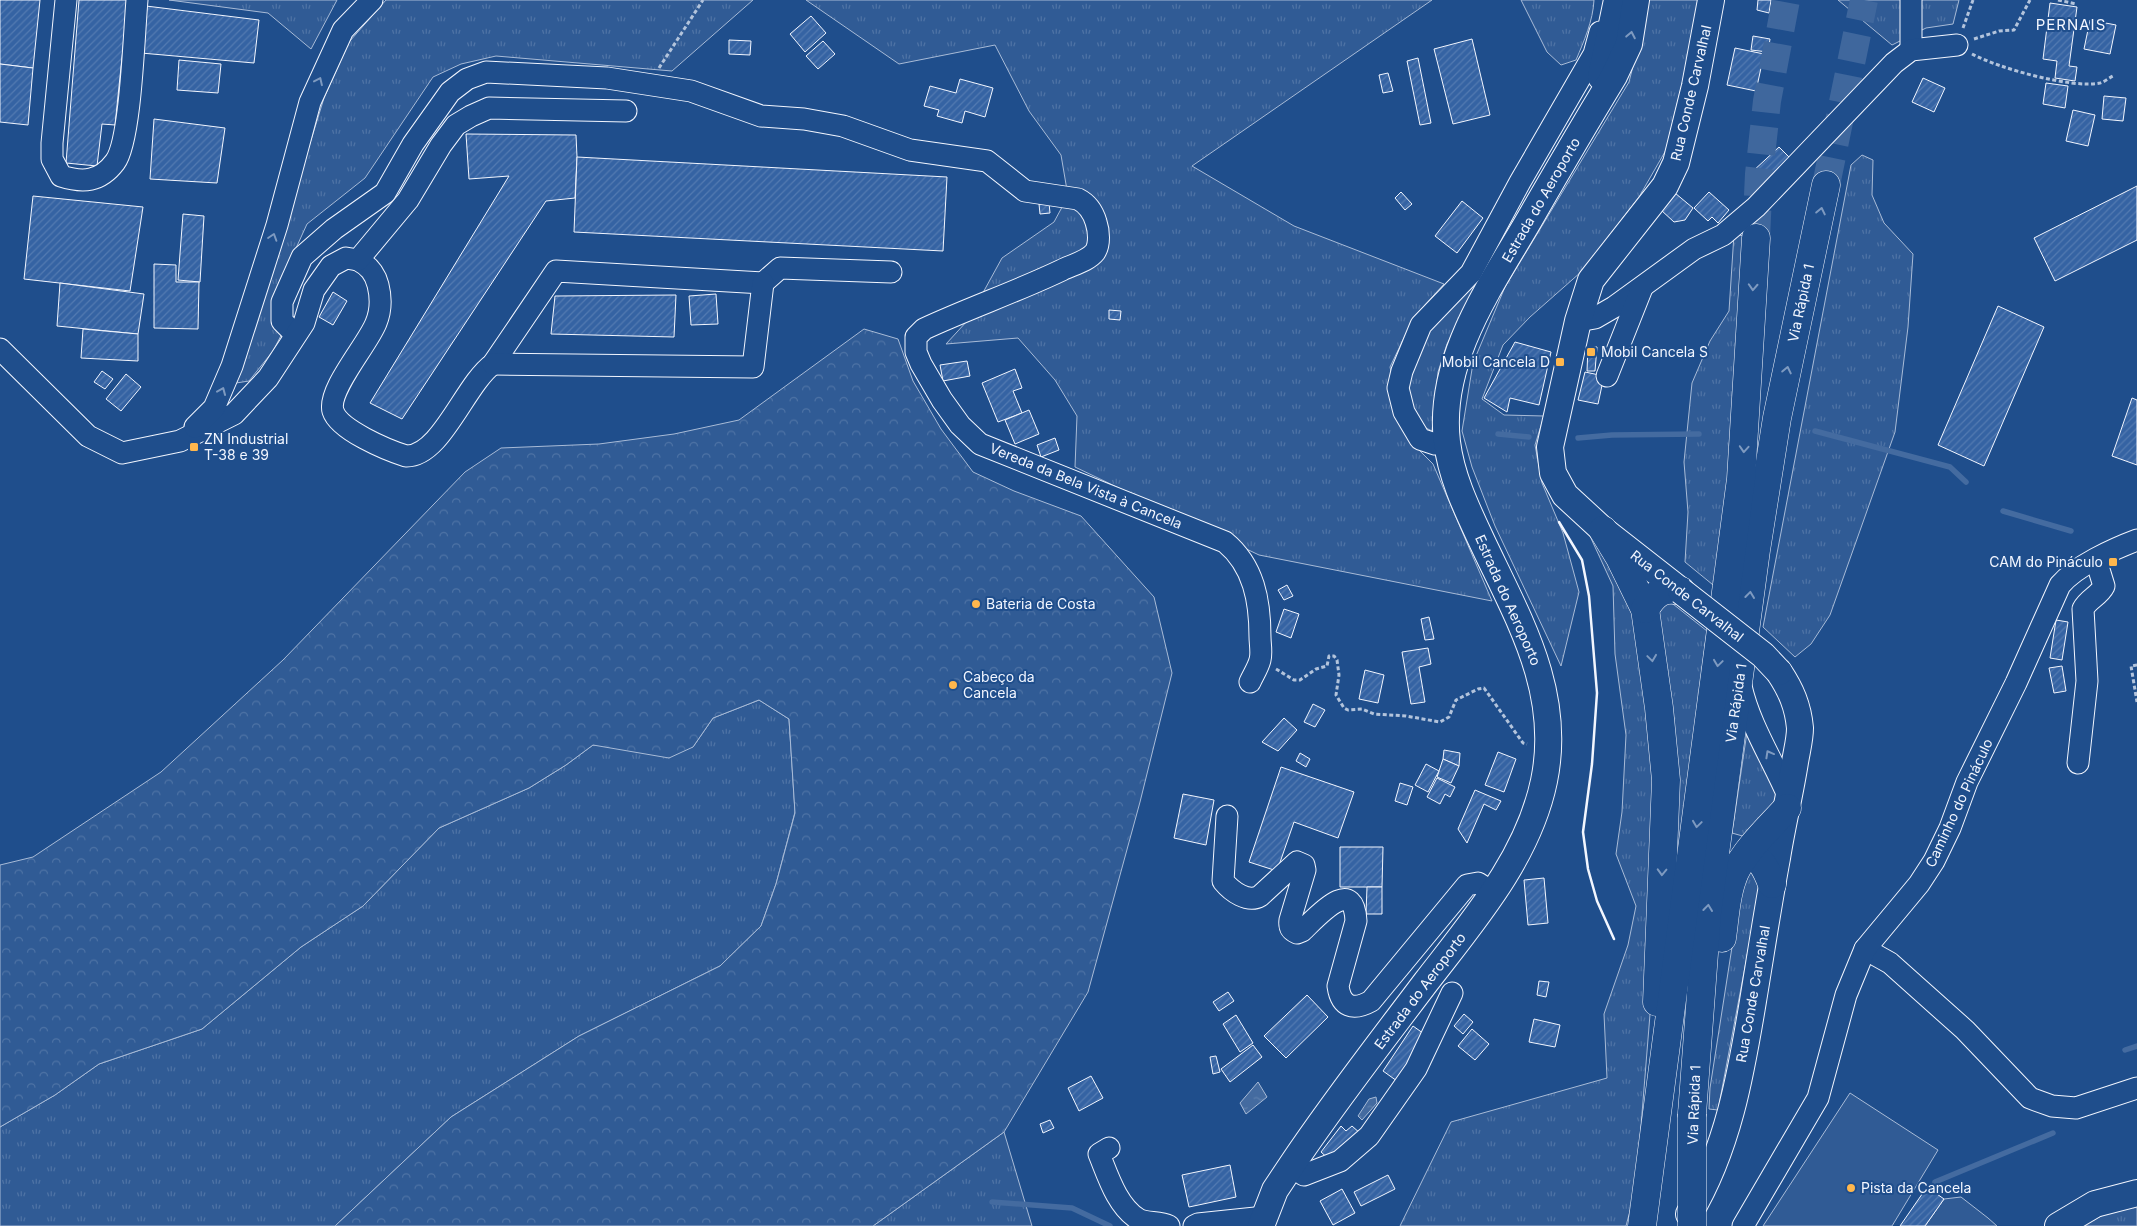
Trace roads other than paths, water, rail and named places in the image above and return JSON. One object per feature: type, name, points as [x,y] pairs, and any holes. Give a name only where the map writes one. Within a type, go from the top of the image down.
[{"type":"highway","name":"Via Rápida 1","points":[[1692,1226],[1693,1107],[1707,913],[1756,550],[1777,418],[1826,185]]},
{"type":"highway","name":"Via Rápida 1","points":[[1642,1224],[1742,479],[1756,238]]},
{"type":"highway","points":[[1603,530],[1620,558],[1645,609],[1659,708],[1666,780],[1656,1028],[1656,1125]]},
{"type":"highway","points":[[1645,609],[1650,600],[1662,591],[1669,589],[1681,591]]},
{"type":"highway","points":[[1693,1107],[1729,892],[1735,874],[1744,859],[1788,803]]},
{"type":"highway","points":[[1744,859],[1751,857],[1758,859],[1767,872],[1772,884]]},
{"type":"main road","name":"Estrada do Aeroporto","points":[[1593,110],[1607,56],[1617,0]]},
{"type":"main road","name":"Estrada do Aeroporto","points":[[1263,1221],[1275,1190],[1291,1166],[1492,892],[1518,853],[1535,814],[1547,760],[1548,718],[1545,696],[1535,655],[1460,494],[1447,442],[1447,410],[1454,367],[1472,319],[1614,76],[1629,44],[1636,0]]},
{"type":"main road","name":"Rua Conde Carvalhal","points":[[1682,1226],[1701,1195],[1715,1161],[1732,1107],[1747,1035],[1800,730],[1794,696],[1779,672],[1762,655],[1603,530],[1565,495],[1557,483],[1550,462],[1550,447],[1578,321],[1591,280],[1665,186],[1676,163],[1695,86],[1711,0]]},
{"type":"main road","points":[[2058,1226],[2095,1204],[2137,1193]]},
{"type":"street","points":[[66,0],[52,159],[61,176],[76,181],[89,181],[100,176],[115,161],[120,150],[126,124],[137,0]]},
{"type":"street","points":[[180,441],[214,408],[232,366],[277,225],[310,102],[343,30],[372,0]]},
{"type":"street","points":[[1447,442],[1435,444],[1420,438],[1404,412],[1398,388],[1402,372],[1421,324],[1472,273],[1520,182],[1594,54],[1605,12],[1604,0]]},
{"type":"street","points":[[1911,0],[1911,50]]},
{"type":"street","points":[[1578,321],[1595,318],[1642,288],[1694,249],[1723,235],[1756,206],[1894,63],[1911,50],[1957,45]]},
{"type":"street","name":"Vereda da Bela Vista à Cancela","points":[[295,334],[282,321],[282,302],[302,257],[334,229],[385,193],[413,144],[450,92],[467,79],[486,72],[504,71],[649,83],[691,91],[761,116],[804,119],[843,126],[910,150],[987,161],[1025,191],[1078,199],[1084,202],[1094,216],[1097,226],[1098,246],[1094,253],[1031,285],[924,329],[916,337],[916,352],[920,364],[960,425],[980,444],[1225,542],[1236,552],[1245,565],[1256,589],[1260,629],[1260,659],[1250,682]]},
{"type":"street","points":[[358,260],[408,200],[441,145],[456,125],[471,116],[489,108],[626,111]]},
{"type":"street","points":[[0,350],[88,436],[122,453],[180,441],[234,414],[268,378],[295,334],[304,323],[314,290],[331,266],[346,258],[358,260],[366,264],[373,272],[381,296],[376,323],[333,398],[333,410],[346,428],[398,453],[414,456],[429,448],[434,442],[474,383],[493,364],[556,271],[763,283]]},
{"type":"street","points":[[493,364],[753,367],[763,283],[780,268],[891,272]]},
{"type":"street","points":[[1607,376],[1642,288]]},
{"type":"street","name":"Caminho do Pináculo","points":[[1743,1226],[1818,1098],[1846,995],[1865,949],[1919,884],[1934,861],[1950,828],[1967,782],[2016,683],[2060,585],[2066,578],[2096,560],[2137,540]]},
{"type":"street","points":[[2078,763],[2088,681],[2083,609],[2086,602],[2100,592],[2104,586],[2096,560]]},
{"type":"street","points":[[1740,678],[1748,712],[1776,767],[1788,803]]},
{"type":"street","points":[[1227,816],[1222,877],[1226,885],[1246,898],[1253,900],[1260,896],[1296,862],[1304,864],[1305,870],[1289,926],[1292,931],[1297,933],[1302,931],[1338,900],[1346,900],[1352,904],[1356,912],[1356,921],[1338,986],[1339,995],[1352,1007],[1362,1006],[1371,1001],[1467,885],[1478,883],[1492,892]]},
{"type":"street","points":[[1865,949],[1890,963],[1965,1030],[2030,1098],[2052,1106],[2076,1108],[2137,1088]]},
{"type":"street","points":[[1291,1166],[1304,1175],[1313,1173],[1340,1161],[1370,1136],[1416,1069],[1452,993]]},
{"type":"street","points":[[1109,1148],[1099,1154],[1115,1192],[1130,1212],[1139,1220],[1162,1223],[1168,1226]]},
{"type":"street","points":[[1194,1226],[1263,1221]]},
{"type":"water","points":[[1258,1082],[1267,1097],[1246,1114],[1240,1103]]},
{"type":"water","points":[[1376,1097],[1377,1103],[1362,1120],[1358,1116],[1369,1099]]},
{"type":"waterway","points":[[1815,431],[1950,467],[1966,482]]},
{"type":"waterway","points":[[1498,434],[1529,437]]},
{"type":"waterway","points":[[1578,438],[1612,435],[1699,434]]},
{"type":"waterway","points":[[2003,511],[2071,531]]},
{"type":"waterway","points":[[2125,1050],[2137,1046]]},
{"type":"waterway","points":[[1935,1182],[2053,1133]]},
{"type":"waterway","points":[[992,1202],[1072,1208],[1110,1226]]},
{"type":"tunnel","points":[[1756,238],[1759,174],[1767,101],[1786,0]]},
{"type":"tunnel","points":[[1826,185],[1864,0]]},
{"type":"place","name":"Mobil Cancela S","points":[[1591,352]]},
{"type":"place","name":"Mobil Cancela D","points":[[1560,362]]},
{"type":"place","name":"ZN Industrial T-38 e 39","points":[[194,447]]},
{"type":"place","name":"CAM do Pináculo","points":[[2113,562]]},
{"type":"place","name":"Bateria de Costa","points":[[976,604]]},
{"type":"place","name":"Cabeço da Cancela","points":[[953,685]]},
{"type":"place","name":"Pista da Cancela","points":[[1851,1188]]},
{"type":"district","name":"PERNAIS","points":[[2071,25]]}]
